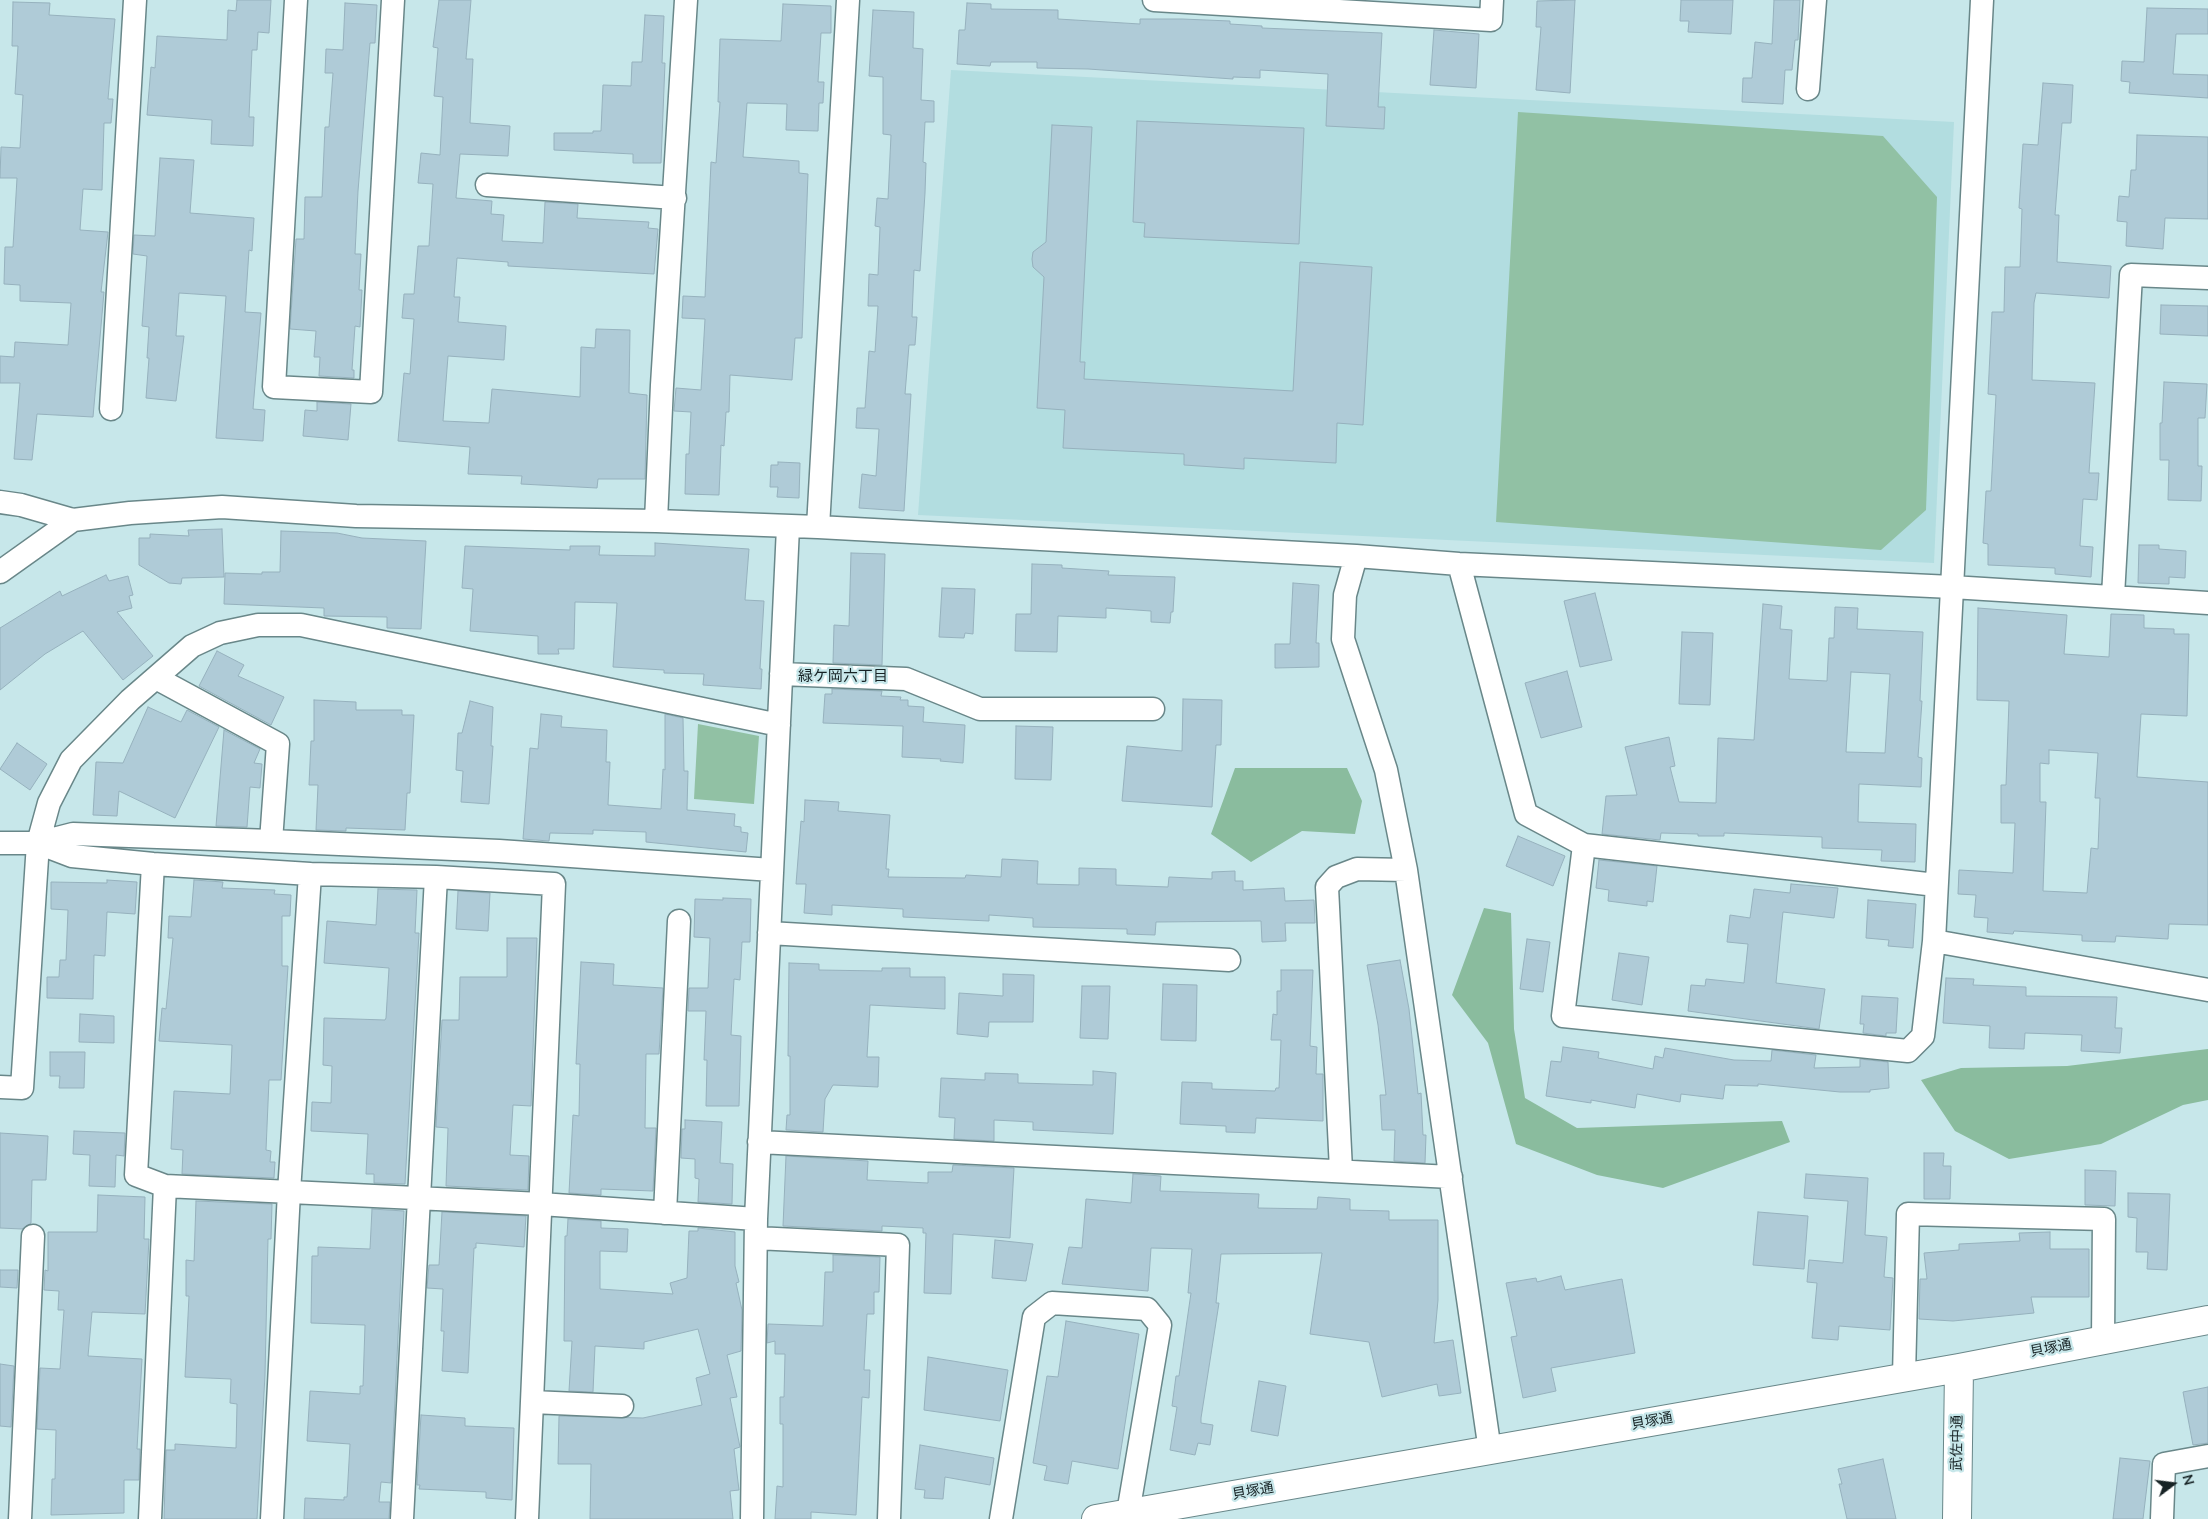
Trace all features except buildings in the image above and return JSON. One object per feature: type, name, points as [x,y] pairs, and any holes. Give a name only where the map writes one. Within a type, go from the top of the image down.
[{"type":"street","points":[[111,409],[135,0]]},
{"type":"street","points":[[296,0],[274,387],[371,392],[393,0]]},
{"type":"street","points":[[656,521],[662,385],[686,0]]},
{"type":"street","points":[[818,527],[848,0]]},
{"type":"street","points":[[1154,0],[1491,20],[1492,0]]},
{"type":"street","points":[[1808,89],[1815,0]]},
{"type":"street","points":[[1584,845],[1563,1016],[1908,1051],[1923,1036],[1934,941],[1982,0]]},
{"type":"street","points":[[487,185],[675,198]]},
{"type":"street","points":[[2113,596],[2131,275],[2208,278]]},
{"type":"street","points":[[0,502],[21,505],[73,520],[130,513],[222,507],[356,516],[656,521],[818,527],[1356,556],[1459,564],[1952,587],[2208,603]]},
{"type":"street","points":[[0,572],[73,520]]},
{"type":"street","points":[[752,1519],[759,1142],[788,527]]},
{"type":"street","points":[[1356,556],[1346,595],[1343,639],[1386,770],[1406,870],[1490,1450]]},
{"type":"street","points":[[1459,564],[1526,814],[1584,845],[1936,885]]},
{"type":"street","points":[[0,1087],[22,1088],[38,844],[49,802],[71,760],[130,700],[192,646],[220,633],[258,624],[301,625],[779,725]]},
{"type":"street","points":[[781,674],[906,680],[980,709],[1153,709]]},
{"type":"street","points":[[156,678],[278,744],[271,841]]},
{"type":"street","points":[[0,843],[38,844],[73,834],[499,852],[772,870]]},
{"type":"street","points":[[38,844],[72,856],[153,864],[310,874],[436,877],[554,884],[527,1519]]},
{"type":"street","points":[[153,864],[136,1175],[165,1186],[541,1204],[665,1213],[756,1229],[898,1245],[889,1519]]},
{"type":"street","points":[[1341,1170],[1327,887],[1336,877],[1357,869],[1406,870]]},
{"type":"street","points":[[272,1519],[289,1192],[310,874]]},
{"type":"street","points":[[402,1519],[436,877]]},
{"type":"street","points":[[665,1213],[679,921]]},
{"type":"street","points":[[769,933],[1229,960]]},
{"type":"street","points":[[1934,941],[2208,990]]},
{"type":"street","points":[[759,1142],[1451,1177]]},
{"type":"street","points":[[150,1519],[165,1186]]},
{"type":"street","points":[[1904,1376],[1908,1214],[2104,1219],[2103,1339]]},
{"type":"street","points":[[20,1519],[33,1236]]},
{"type":"street","points":[[1001,1519],[1034,1317],[1052,1303],[1147,1309],[1160,1325],[1128,1513]]},
{"type":"street","name":"貝塚通","points":[[1096,1519],[1904,1376],[1959,1368],[2208,1320]]},
{"type":"street","name":"武佐中通","points":[[1957,1519],[1959,1368]]},
{"type":"street","points":[[532,1402],[622,1406]]},
{"type":"street","points":[[2162,1519],[2164,1464],[2208,1456]]},
{"type":"shaded area","points":[[951,70],[1954,122],[1934,563],[918,515]]},
{"type":"green space","points":[[1518,112],[1883,136],[1937,197],[1926,510],[1881,550],[1496,522]]},
{"type":"green space","points":[[698,724],[759,736],[754,804],[694,799]]},
{"type":"green space","points":[[1235,768],[1347,768],[1362,801],[1355,834],[1302,831],[1251,862],[1211,834]]},
{"type":"green space","points":[[1484,908],[1511,913],[1514,1029],[1525,1098],[1577,1128],[1782,1121],[1790,1142],[1663,1188],[1597,1175],[1516,1144],[1488,1043],[1452,995]]},
{"type":"green space","points":[[2208,1049],[2208,1100],[2183,1105],[2101,1144],[2009,1159],[1955,1131],[1921,1080],[1961,1068],[2067,1066]]},
{"type":"district","name":"緑ケ岡六丁目","points":[[843,677]]}]
